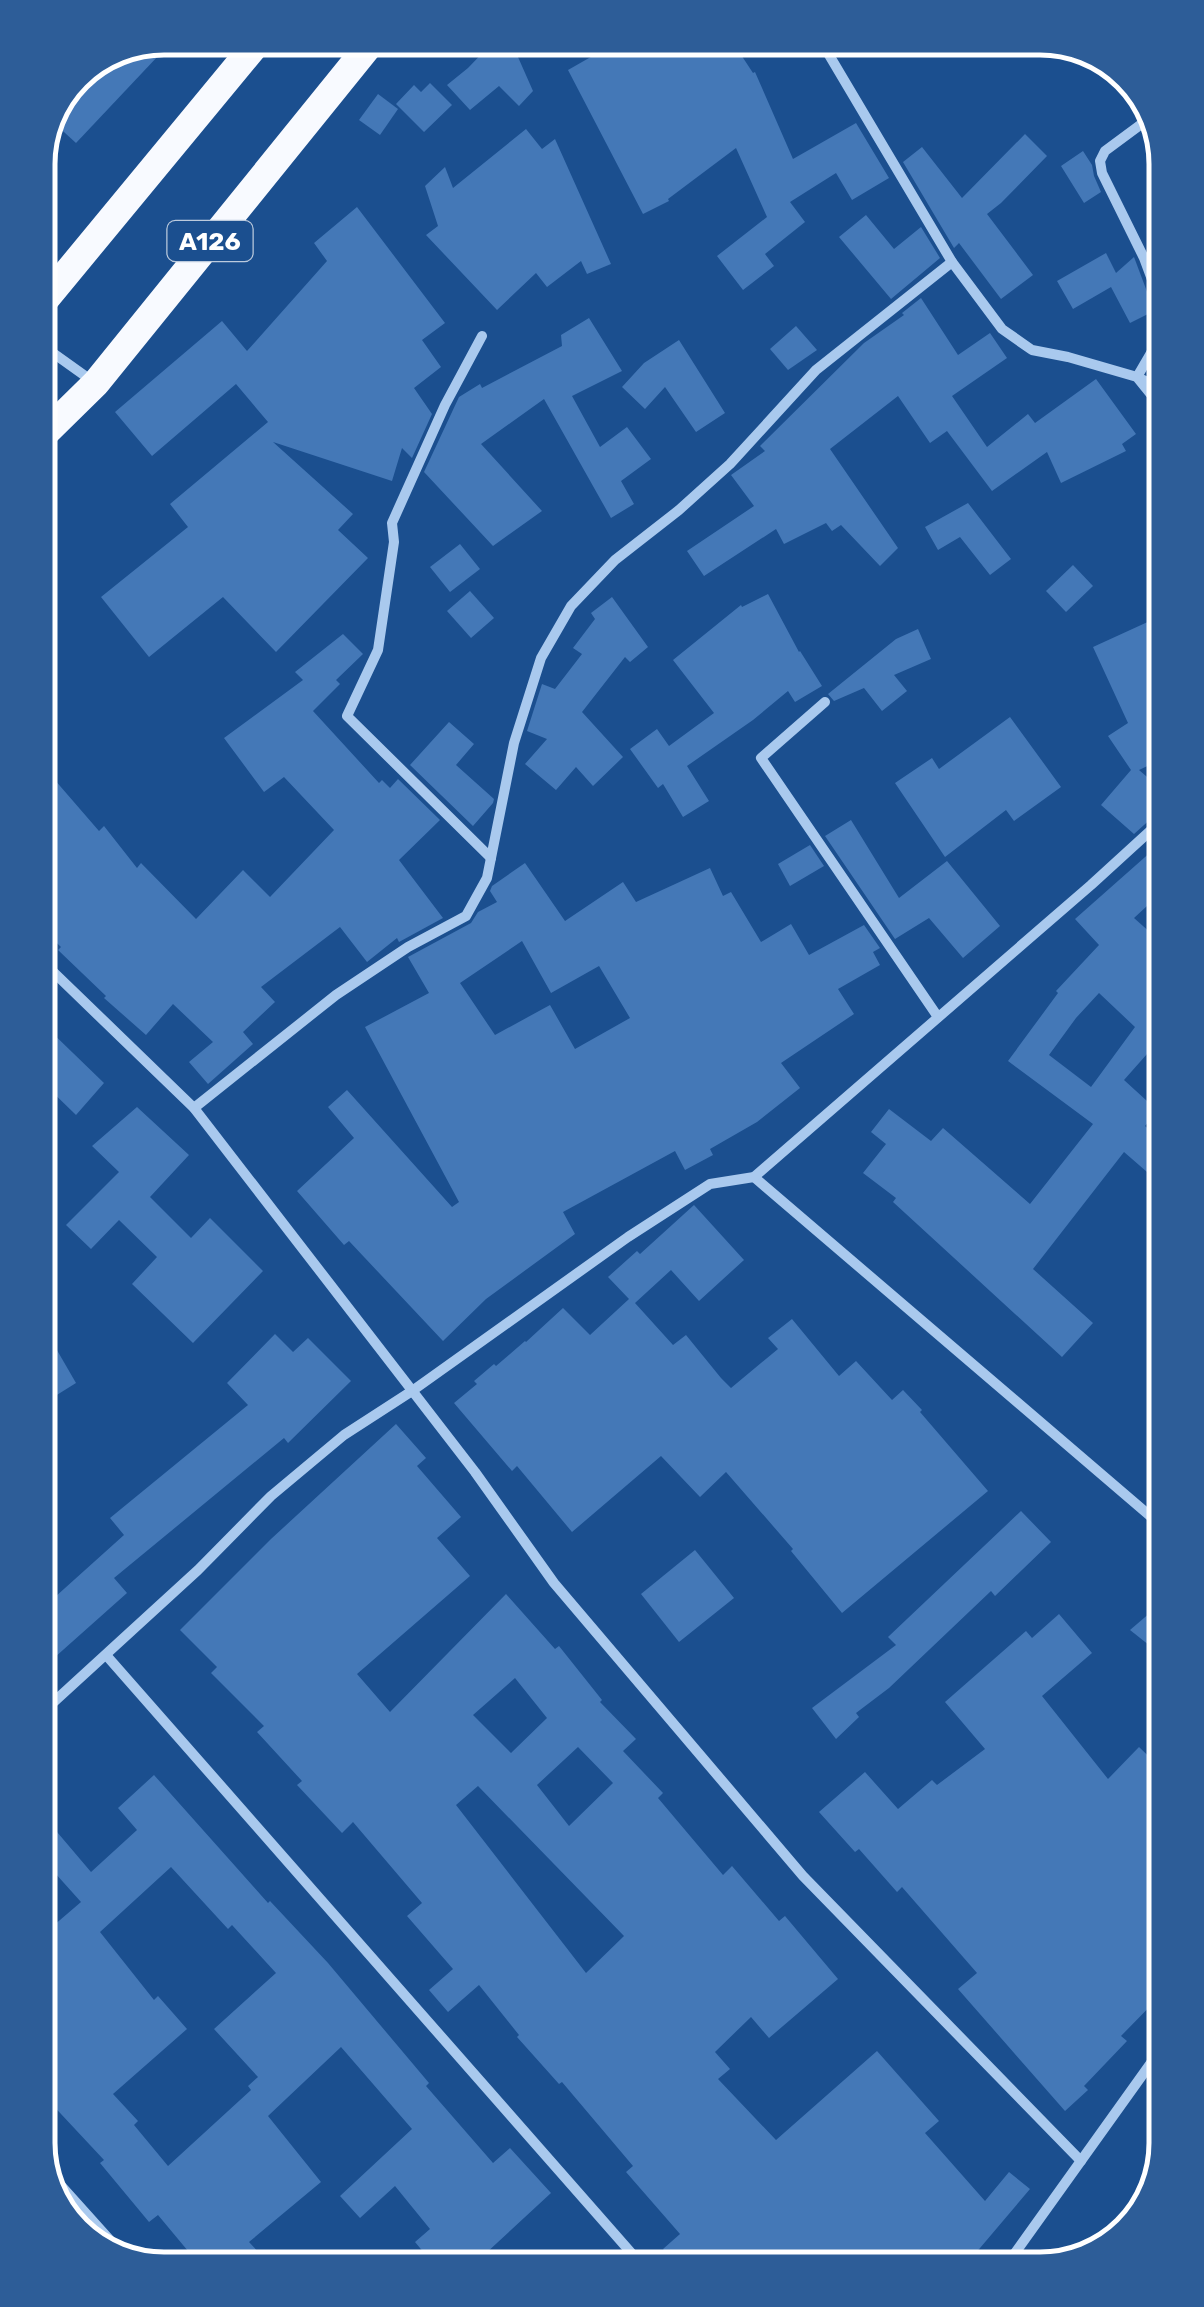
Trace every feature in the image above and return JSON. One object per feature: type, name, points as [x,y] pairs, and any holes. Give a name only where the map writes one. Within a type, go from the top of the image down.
[{"type":"highway","points":[[55,287],[246,55]]},
{"type":"highway","name":"A126","points":[[55,423],[96,383],[361,55]]},
{"type":"street","points":[[829,55],[952,262],[1002,329],[1032,350],[1149,383]]},
{"type":"street","points":[[1141,125],[1105,151],[1100,161],[1102,174],[1149,270]]},
{"type":"street","points":[[194,1108],[336,995],[408,947],[466,916],[487,878],[514,743],[540,658],[571,606],[615,560],[730,464],[816,370],[952,262]]},
{"type":"street","points":[[482,336],[445,405],[392,523],[394,542],[378,650],[348,716],[491,858]]},
{"type":"street","points":[[55,354],[96,383]]},
{"type":"street","points":[[1137,377],[1149,356]]},
{"type":"street","points":[[1137,377],[1149,392]]},
{"type":"street","points":[[825,702],[761,758],[938,1018]]},
{"type":"street","points":[[55,1701],[198,1570],[271,1496],[344,1435],[710,1184],[754,1176],[1149,832]]},
{"type":"street","points":[[55,974],[194,1108],[475,1472],[554,1584],[803,1876],[1081,2162]]},
{"type":"street","points":[[754,1176],[1149,1515]]},
{"type":"street","points":[[106,1655],[630,2252]]},
{"type":"street","points":[[1016,2252],[1149,2066]]},
{"type":"street","points":[[68,2193],[103,2232]]},
{"type":"building","points":[[480,55],[517,55],[533,91],[519,106],[499,86],[470,110],[447,85]]},
{"type":"building","points":[[594,55],[741,55],[755,72],[793,159],[856,123],[889,178],[852,200],[836,173],[790,202],[805,222],[765,254],[774,266],[743,290],[717,256],[767,217],[736,148],[669,201],[643,214],[568,70]]},
{"type":"building","points":[[158,56],[76,143],[61,130],[66,116],[92,82],[129,61]]},
{"type":"building","points":[[430,83],[452,105],[424,132],[396,104],[414,85],[421,92]]},
{"type":"building","points":[[378,94],[398,109],[380,135],[359,120]]},
{"type":"building","points":[[526,129],[542,149],[555,139],[611,264],[587,274],[581,261],[547,287],[536,273],[497,310],[426,235],[438,226],[425,186],[445,167],[453,188]]},
{"type":"building","points":[[1025,134],[1047,156],[987,214],[1033,275],[1001,299],[959,243],[954,248],[903,162],[922,147],[962,198]]},
{"type":"building","points":[[1083,151],[1101,192],[1084,203],[1061,166]]},
{"type":"building","points":[[357,207],[445,323],[422,340],[441,367],[414,388],[432,414],[412,458],[402,448],[392,481],[273,442],[353,514],[338,530],[368,558],[276,652],[223,597],[149,657],[101,597],[188,527],[170,504],[268,422],[236,384],[152,456],[115,412],[222,321],[247,351],[327,261],[314,243]]},
{"type":"building","points":[[866,215],[894,249],[921,227],[940,258],[891,299],[839,237]]},
{"type":"building","points":[[1106,253],[1116,273],[1134,257],[1149,297],[1149,314],[1130,323],[1111,287],[1073,309],[1057,281]]},
{"type":"building","points":[[921,298],[958,355],[990,333],[1007,358],[952,396],[987,447],[1028,414],[1035,423],[1096,379],[1136,434],[1122,444],[1126,451],[1061,483],[1047,452],[992,491],[947,431],[930,443],[898,396],[830,449],[898,548],[880,566],[841,525],[832,531],[826,523],[784,544],[776,529],[704,576],[687,551],[754,506],[731,475],[765,451],[760,446],[864,343]]},
{"type":"building","points":[[589,318],[622,371],[572,396],[600,447],[627,427],[651,459],[621,481],[634,504],[611,518],[544,399],[481,444],[542,511],[493,546],[424,472],[459,397],[562,346],[561,335]]},
{"type":"building","points":[[796,326],[817,350],[788,370],[770,349]]},
{"type":"building","points":[[679,340],[725,413],[696,432],[665,387],[645,409],[622,387],[644,363]]},
{"type":"building","points":[[968,503],[1011,559],[990,575],[960,537],[938,550],[925,527]]},
{"type":"building","points":[[460,544],[480,569],[450,592],[430,567]]},
{"type":"building","points":[[1073,565],[1093,586],[1066,612],[1046,591]]},
{"type":"building","points":[[470,591],[494,618],[471,638],[447,611]]},
{"type":"building","points":[[768,594],[822,686],[795,702],[788,691],[687,766],[709,801],[683,817],[663,784],[658,788],[630,749],[657,729],[669,746],[714,713],[673,660],[741,605]]},
{"type":"building","points":[[612,597],[648,647],[630,662],[625,657],[582,712],[623,757],[593,786],[576,767],[556,790],[525,764],[547,739],[527,731],[542,684],[555,689],[582,654],[573,648],[595,619],[591,613]]},
{"type":"building","points":[[1149,621],[1149,765],[1139,770],[1149,779],[1149,820],[1134,834],[1101,805],[1131,770],[1108,736],[1128,723],[1093,647]]},
{"type":"building","points":[[918,629],[931,659],[894,675],[907,691],[882,711],[864,688],[834,701],[828,694],[896,639]]},
{"type":"building","points":[[343,634],[363,654],[336,680],[340,684],[313,711],[379,783],[382,780],[390,788],[398,779],[440,820],[399,860],[443,918],[399,942],[397,938],[367,962],[340,927],[261,987],[275,1002],[243,1032],[253,1044],[208,1084],[189,1062],[213,1042],[173,1004],[146,1035],[58,950],[61,947],[55,941],[55,780],[99,831],[104,826],[137,868],[141,863],[196,919],[243,870],[270,897],[334,830],[284,777],[264,792],[224,738],[303,680],[295,672]]},
{"type":"building","points":[[1010,717],[1061,787],[1014,821],[1006,810],[945,857],[895,783],[932,758],[939,769]]},
{"type":"building","points":[[449,722],[474,744],[456,765],[494,799],[473,826],[410,765]]},
{"type":"building","points":[[851,820],[899,898],[947,861],[1000,926],[963,958],[929,918],[895,939],[825,836]]},
{"type":"building","points":[[810,845],[824,866],[790,886],[778,864]]},
{"type":"building","points":[[1149,854],[1149,904],[1134,918],[1149,931],[1149,1052],[1124,1080],[1149,1103],[1149,1121],[1145,1126],[1149,1130],[1149,1174],[1124,1152],[1033,1269],[1093,1323],[1062,1357],[893,1202],[896,1198],[863,1173],[886,1144],[871,1132],[889,1109],[931,1141],[943,1128],[1030,1204],[1093,1124],[1008,1061],[1056,991],[1099,945],[1075,919]],"holes":[[[1099,993],[1135,1027],[1091,1087],[1049,1055]]]},
{"type":"building","points":[[525,863],[565,921],[623,882],[636,902],[710,868],[723,896],[731,892],[761,942],[791,924],[809,955],[864,925],[880,948],[873,952],[880,965],[838,989],[854,1014],[781,1063],[800,1088],[757,1122],[710,1149],[713,1155],[685,1170],[675,1151],[563,1212],[575,1234],[486,1299],[443,1341],[349,1241],[344,1245],[297,1191],[354,1138],[328,1107],[347,1090],[452,1207],[459,1202],[365,1027],[429,993],[408,957],[471,923],[478,912],[497,902],[490,891]],"holes":[[[522,941],[551,993],[599,966],[630,1018],[575,1049],[550,1005],[495,1035],[460,983]]]},
{"type":"building","points":[[55,1036],[104,1083],[76,1115],[55,1095]]},
{"type":"building","points":[[137,1107],[189,1155],[150,1197],[191,1238],[210,1218],[263,1271],[193,1343],[132,1284],[157,1257],[119,1220],[91,1249],[66,1225],[119,1172],[92,1146]]},
{"type":"building","points":[[694,1205],[744,1260],[699,1301],[671,1270],[635,1303],[673,1345],[686,1335],[731,1388],[778,1349],[768,1338],[792,1319],[839,1376],[856,1361],[892,1400],[903,1390],[988,1491],[842,1613],[726,1472],[700,1497],[661,1456],[572,1532],[517,1466],[512,1471],[454,1403],[477,1384],[474,1381],[563,1308],[590,1335],[629,1299],[608,1277]]},
{"type":"building","points":[[275,1334],[293,1352],[308,1338],[351,1381],[288,1443],[284,1438],[114,1578],[127,1593],[55,1657],[55,1597],[124,1535],[110,1518],[248,1405],[227,1383]]},
{"type":"building","points":[[55,1347],[76,1383],[55,1396]]},
{"type":"building","points":[[396,1424],[426,1458],[417,1466],[461,1517],[437,1538],[470,1576],[357,1674],[390,1712],[506,1594],[555,1649],[559,1646],[600,1702],[636,1739],[623,1751],[663,1793],[658,1798],[723,1875],[732,1866],[779,1921],[785,1916],[838,1979],[769,2038],[751,2017],[715,2052],[730,2069],[718,2079],[776,2140],[877,2051],[939,2121],[925,2133],[985,2201],[1009,2172],[1030,2189],[977,2252],[666,2252],[663,2249],[680,2234],[626,2172],[633,2166],[562,2082],[559,2084],[517,2037],[479,1985],[448,2012],[429,1990],[453,1969],[407,1916],[422,1903],[353,1822],[342,1833],[297,1785],[302,1781],[257,1732],[264,1726],[211,1673],[217,1667],[180,1630],[271,1539]],"holes":[[[515,1678],[547,1718],[511,1753],[473,1715]],[[578,1747],[613,1783],[569,1826],[537,1785]],[[478,1786],[624,1936],[586,1973],[456,1805]]]},
{"type":"building","points":[[1021,1511],[1051,1542],[995,1596],[991,1591],[889,1688],[856,1713],[859,1717],[836,1739],[812,1708],[896,1645],[888,1637]]},
{"type":"building","points":[[695,1550],[734,1598],[679,1642],[641,1594]]},
{"type":"building","points":[[1059,1614],[1092,1653],[1042,1696],[1108,1779],[1139,1747],[1149,1757],[1149,2007],[1121,2036],[1127,2041],[1084,2086],[1088,2090],[1065,2111],[958,1989],[977,1973],[902,1887],[897,1892],[819,1812],[865,1772],[898,1809],[932,1780],[937,1785],[985,1749],[945,1702],[1026,1631],[1032,1638]]},
{"type":"building","points":[[1149,1614],[1149,1645],[1130,1630]]},
{"type":"building","points":[[154,1775],[268,1903],[328,1963],[493,2163],[510,2148],[551,2193],[487,2252],[423,2252],[415,2242],[430,2229],[395,2186],[360,2218],[340,2196],[412,2129],[341,2047],[268,2116],[321,2182],[249,2242],[258,2252],[189,2252],[158,2215],[149,2222],[100,2163],[104,2160],[55,2108],[55,1924],[81,1902],[55,1873],[55,1830],[91,1872],[137,1830],[118,1808]],"holes":[[[171,1867],[228,1929],[232,1925],[276,1973],[214,2029],[258,2077],[248,2086],[251,2090],[168,2166],[134,2125],[138,2121],[113,2094],[187,2029],[158,1996],[154,2000],[100,1932]]]}]
